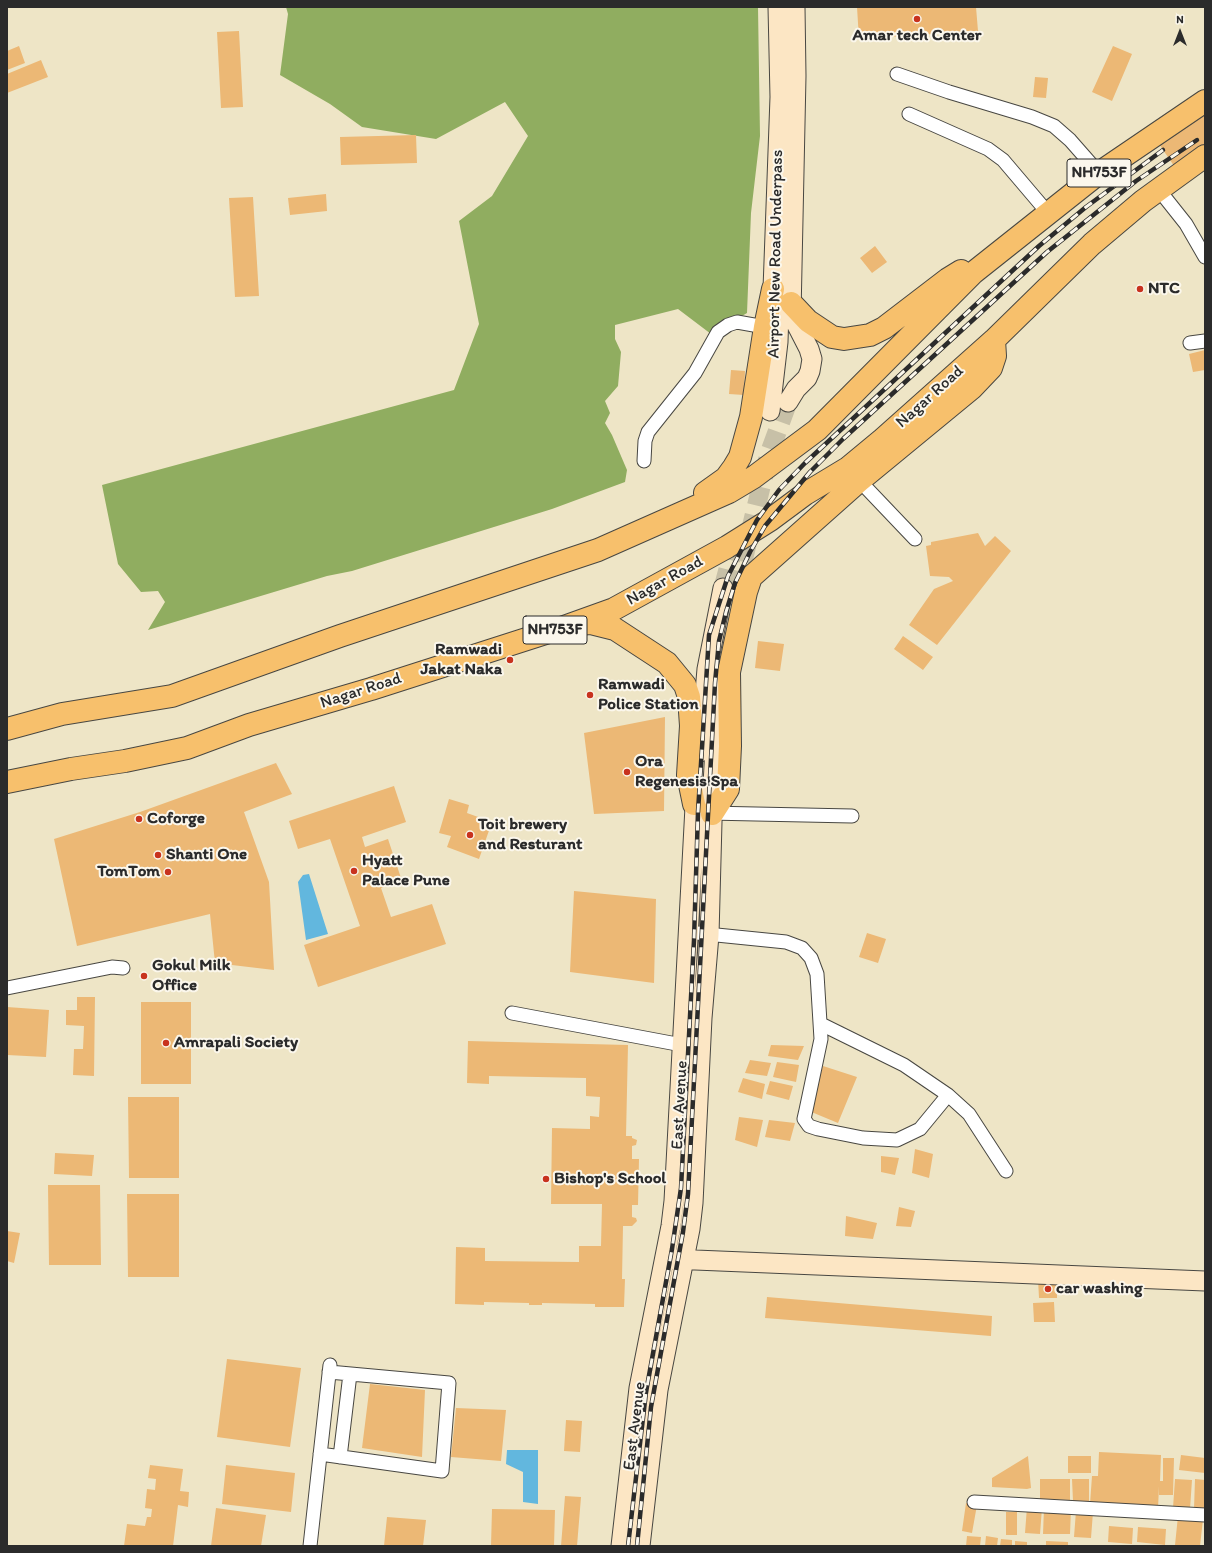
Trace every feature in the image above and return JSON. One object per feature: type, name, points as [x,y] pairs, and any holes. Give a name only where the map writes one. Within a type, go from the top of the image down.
[{"type":"highway","name":"NH753F","points":[[7,729],[62,714],[172,696],[340,636],[598,550],[728,492],[754,477],[817,430],[973,273],[1099,172],[1205,101]]},
{"type":"highway","name":"NH753F","points":[[854,474],[972,388],[991,368],[995,356],[994,340],[1092,244],[1159,190],[1205,156]]},
{"type":"highway","points":[[791,303],[808,321],[832,337],[844,339],[870,335],[884,328],[948,279],[964,270],[986,263]]},
{"type":"highway","points":[[674,516],[726,478],[740,457],[751,417],[765,327],[773,289]]},
{"type":"highway","points":[[573,624],[591,623],[615,629],[667,664],[685,685],[689,698],[691,726],[688,775],[700,810],[728,789],[730,746],[730,672],[744,599],[751,577],[854,474]]},
{"type":"highway","name":"Nagar Road","points":[[7,782],[71,769],[125,761],[187,748],[249,725],[371,689],[573,624],[614,609],[727,547],[770,520],[805,494],[854,474]]},
{"type":"main road","name":"Airport New Road Underpass","points":[[770,411],[778,342],[778,311],[773,289],[780,97],[778,7]]},
{"type":"main road","name":"Airport New Road Underpass","points":[[788,402],[796,389],[807,378],[812,359],[806,342],[791,314],[796,76],[795,7]]},
{"type":"main road","points":[[700,810],[730,589]]},
{"type":"main road","name":"East Avenue","points":[[640,1546],[674,1259],[674,1202],[687,932],[700,810]]},
{"type":"main road","name":"East Avenue","points":[[621,1546],[639,1388],[674,1259],[693,1203],[702,1018],[708,934],[700,810]]},
{"type":"main road","points":[[674,1259],[1070,1274],[1205,1281]]},
{"type":"street","points":[[897,74],[949,92],[1032,117],[1054,126],[1070,140],[1099,172]]},
{"type":"street","points":[[909,114],[988,149],[1003,160],[1048,213]]},
{"type":"street","points":[[1159,190],[1186,224],[1205,257]]},
{"type":"street","points":[[644,462],[645,441],[648,432],[695,373],[718,332],[728,325],[737,322],[765,327]]},
{"type":"street","points":[[1190,343],[1205,341]]},
{"type":"street","points":[[854,474],[915,539]]},
{"type":"street","points":[[700,810],[852,816]]},
{"type":"street","points":[[687,932],[786,942],[802,948],[811,958],[817,974],[821,1039],[804,1119],[809,1126],[863,1138],[896,1140],[920,1129],[948,1095]]},
{"type":"street","points":[[7,988],[112,967],[123,968]]},
{"type":"street","points":[[512,1013],[682,1045]]},
{"type":"street","points":[[821,1024],[904,1065],[948,1095],[969,1114],[1006,1171]]},
{"type":"street","points":[[310,1546],[316,1500],[320,1454],[330,1368],[350,1374],[448,1383],[442,1471],[320,1454]]},
{"type":"street","points":[[340,1457],[350,1374]]},
{"type":"street","points":[[974,1502],[1205,1515]]},
{"type":"green space","points":[[286,7],[758,7],[760,136],[751,213],[747,313],[711,334],[678,309],[615,325],[615,339],[621,352],[618,386],[605,401],[610,413],[605,423],[612,435],[627,470],[625,482],[552,509],[352,571],[327,576],[148,630],[165,602],[158,591],[141,592],[118,564],[102,485],[454,390],[479,324],[459,221],[492,196],[528,136],[505,102],[436,139],[362,127],[330,104],[280,75],[288,14]]},
{"type":"water","points":[[309,874],[328,934],[306,940],[298,882],[303,875]]},
{"type":"water","points":[[507,1450],[538,1450],[538,1504],[523,1502],[523,1472],[506,1464]]},
{"type":"building","name":"Amar tech Center","points":[[857,7],[976,7],[978,31],[859,39]]},
{"type":"building","points":[[239,31],[243,107],[221,108],[217,32]]},
{"type":"building","points":[[19,46],[25,63],[7,70],[7,51]]},
{"type":"building","points":[[1113,46],[1132,54],[1112,101],[1092,92]]},
{"type":"building","points":[[41,60],[48,77],[7,93],[7,74]]},
{"type":"building","points":[[1035,77],[1048,78],[1046,98],[1033,97]]},
{"type":"building","points":[[1205,93],[1205,159],[1181,176],[1150,131]]},
{"type":"building","points":[[416,135],[417,163],[341,165],[340,137]]},
{"type":"building","points":[[326,194],[327,211],[290,215],[288,198]]},
{"type":"building","points":[[253,197],[259,296],[235,297],[229,198]]},
{"type":"building","points":[[875,246],[887,262],[872,273],[860,258]]},
{"type":"building","points":[[1205,350],[1205,370],[1193,372],[1189,354]]},
{"type":"building","points":[[731,370],[745,371],[744,395],[729,394]]},
{"type":"building","points":[[978,533],[985,546],[995,536],[1011,551],[937,645],[909,625],[934,589],[953,581],[949,577],[930,576],[926,546],[931,545],[931,542]]},
{"type":"building","points":[[903,636],[933,657],[923,670],[894,649]]},
{"type":"building","points":[[758,641],[784,644],[780,671],[755,668]]},
{"type":"building","name":"Ora Regenesis Spa","points":[[665,717],[664,811],[594,814],[584,733]]},
{"type":"building","name":"Shanti One","points":[[276,763],[292,794],[244,812],[269,882],[274,970],[215,963],[210,914],[77,946],[54,839],[140,812]]},
{"type":"building","points":[[394,786],[406,822],[362,837],[365,847],[388,839],[402,881],[381,888],[391,917],[432,904],[446,944],[318,987],[304,945],[360,926],[330,839],[298,849],[289,821]]},
{"type":"building","points":[[449,799],[469,805],[467,813],[492,822],[479,859],[447,847],[451,836],[439,833]]},
{"type":"building","points":[[574,891],[656,899],[654,983],[570,972]]},
{"type":"building","points":[[867,933],[886,939],[878,963],[859,957]]},
{"type":"building","points":[[77,997],[95,997],[94,1076],[73,1075],[74,1049],[83,1049],[84,1026],[66,1025],[66,1010],[77,1010]]},
{"type":"building","name":"Amrapali Society","points":[[141,1002],[191,1002],[191,1084],[141,1084]]},
{"type":"building","points":[[7,1007],[49,1010],[46,1057],[7,1055]]},
{"type":"building","points":[[468,1041],[628,1045],[626,1136],[632,1136],[632,1138],[637,1140],[636,1145],[632,1146],[632,1159],[639,1159],[638,1205],[632,1205],[632,1217],[636,1218],[637,1221],[632,1226],[623,1226],[622,1279],[625,1279],[624,1307],[595,1307],[595,1304],[542,1303],[542,1305],[529,1305],[529,1303],[484,1302],[484,1305],[455,1304],[456,1247],[485,1248],[485,1261],[579,1262],[579,1246],[601,1246],[602,1204],[551,1204],[552,1128],[590,1129],[590,1116],[599,1117],[600,1097],[586,1096],[586,1078],[489,1076],[489,1084],[467,1083]]},
{"type":"building","points":[[771,1045],[804,1046],[798,1060],[768,1056]]},
{"type":"building","points":[[750,1060],[771,1063],[767,1076],[745,1073]]},
{"type":"building","points":[[777,1062],[799,1065],[796,1082],[773,1077]]},
{"type":"building","points":[[823,1066],[857,1077],[838,1123],[809,1111]]},
{"type":"building","points":[[743,1078],[765,1084],[762,1099],[738,1092]]},
{"type":"building","points":[[770,1081],[793,1086],[789,1100],[766,1094]]},
{"type":"building","points":[[128,1097],[179,1097],[179,1178],[129,1178]]},
{"type":"building","points":[[739,1117],[763,1120],[757,1147],[735,1140]]},
{"type":"building","points":[[769,1120],[795,1123],[790,1141],[765,1137]]},
{"type":"building","points":[[915,1149],[933,1154],[929,1178],[912,1173]]},
{"type":"building","points":[[55,1153],[94,1155],[92,1176],[54,1174]]},
{"type":"building","points":[[881,1156],[899,1158],[895,1175],[881,1172]]},
{"type":"building","points":[[48,1185],[100,1185],[101,1265],[49,1265]]},
{"type":"building","points":[[127,1194],[179,1194],[179,1277],[128,1277]]},
{"type":"building","points":[[899,1207],[915,1211],[911,1227],[896,1226]]},
{"type":"building","points":[[846,1216],[877,1223],[873,1239],[845,1236]]},
{"type":"building","points":[[7,1231],[20,1233],[14,1263],[7,1261]]},
{"type":"building","name":"car washing","points":[[1038,1279],[1057,1279],[1057,1298],[1039,1298]]},
{"type":"building","points":[[767,1297],[992,1316],[991,1336],[765,1318]]},
{"type":"building","points":[[1054,1302],[1055,1322],[1034,1322],[1033,1303]]},
{"type":"building","points":[[227,1359],[301,1368],[290,1447],[217,1437]]},
{"type":"building","points":[[370,1384],[425,1390],[422,1457],[362,1448]]},
{"type":"building","points":[[456,1408],[506,1410],[501,1461],[451,1457]]},
{"type":"building","points":[[566,1420],[582,1421],[580,1452],[564,1451]]},
{"type":"building","points":[[1099,1452],[1161,1455],[1160,1481],[1163,1481],[1163,1458],[1174,1458],[1173,1495],[1159,1495],[1159,1486],[1158,1509],[1090,1504],[1092,1476],[1098,1476]]},
{"type":"building","points":[[1181,1455],[1205,1458],[1205,1473],[1179,1470]]},
{"type":"building","points":[[1028,1456],[1031,1488],[992,1487],[992,1478]]},
{"type":"building","points":[[1068,1456],[1091,1456],[1091,1473],[1068,1473]]},
{"type":"building","points":[[150,1465],[183,1469],[180,1491],[189,1492],[188,1507],[178,1505],[173,1546],[124,1546],[127,1524],[145,1526],[147,1517],[151,1517],[152,1509],[145,1508],[147,1489],[155,1490],[156,1479],[148,1478]]},
{"type":"building","points":[[226,1465],[295,1473],[291,1512],[222,1504]]},
{"type":"building","points":[[1040,1479],[1070,1479],[1070,1500],[1040,1499]]},
{"type":"building","points":[[1072,1479],[1089,1479],[1089,1501],[1073,1501]]},
{"type":"building","points":[[1175,1479],[1192,1480],[1190,1509],[1173,1508]]},
{"type":"building","points":[[1195,1479],[1205,1480],[1205,1510],[1194,1509]]},
{"type":"building","points":[[565,1496],[581,1497],[577,1546],[561,1546]]},
{"type":"building","points":[[966,1503],[977,1505],[972,1533],[962,1531]]},
{"type":"building","points":[[1027,1507],[1042,1508],[1040,1534],[1025,1533]]},
{"type":"building","points":[[216,1508],[266,1515],[261,1546],[211,1546]]},
{"type":"building","points":[[1044,1508],[1071,1508],[1070,1534],[1043,1534]]},
{"type":"building","points":[[492,1509],[555,1510],[554,1546],[491,1546]]},
{"type":"building","points":[[1076,1511],[1093,1512],[1091,1538],[1074,1537]]},
{"type":"building","points":[[1006,1512],[1017,1512],[1017,1535],[1006,1535]]},
{"type":"building","points":[[1178,1516],[1203,1519],[1200,1546],[1175,1545]]},
{"type":"building","points":[[387,1517],[426,1520],[423,1546],[384,1546]]},
{"type":"building","points":[[1109,1526],[1133,1528],[1132,1544],[1108,1542]]},
{"type":"building","points":[[1138,1527],[1166,1529],[1165,1545],[1137,1542]]},
{"type":"building","points":[[967,1536],[981,1537],[980,1546],[966,1546]]},
{"type":"building","points":[[986,1536],[998,1538],[997,1546],[985,1546]]},
{"type":"building","points":[[1001,1539],[1012,1540],[1012,1546],[1000,1546]]},
{"type":"building","points":[[1015,1541],[1027,1542],[1027,1546],[1015,1546]]},
{"type":"building","points":[[1046,1541],[1068,1542],[1068,1546],[1046,1546]]},
{"type":"tunnel","points":[[736,590],[769,454],[788,402]]},
{"type":"tunnel","points":[[723,588],[735,543]]},
{"type":"railway","points":[[637,1546],[651,1407],[683,1232],[688,1194],[715,683],[719,641],[735,583],[765,526],[810,472],[843,439],[1047,252],[1136,181],[1197,140]]},
{"type":"railway","points":[[628,1546],[646,1392],[672,1249],[681,1188],[694,940],[698,812],[709,635],[728,576],[757,520],[779,490],[805,463],[1039,246],[1086,207],[1163,150]]},
{"type":"place","name":"Amar tech Center","points":[[917,19]]},
{"type":"place","name":"NTC","points":[[1140,289]]},
{"type":"place","name":"Ramwadi Jakat Naka","points":[[510,660]]},
{"type":"place","name":"Ramwadi Police Station","points":[[590,695]]},
{"type":"place","name":"Ora Regenesis Spa","points":[[627,772]]},
{"type":"place","name":"Coforge","points":[[139,819]]},
{"type":"place","name":"Toit brewery and Resturant","points":[[470,835]]},
{"type":"place","name":"Shanti One","points":[[158,855]]},
{"type":"place","name":"Hyatt Palace Pune","points":[[354,871]]},
{"type":"place","name":"TomTom","points":[[168,872]]},
{"type":"place","name":"Gokul Milk Office","points":[[144,976]]},
{"type":"place","name":"Amrapali Society","points":[[166,1043]]},
{"type":"place","name":"Bishop's School","points":[[546,1179]]},
{"type":"place","name":"car washing","points":[[1048,1289]]}]
